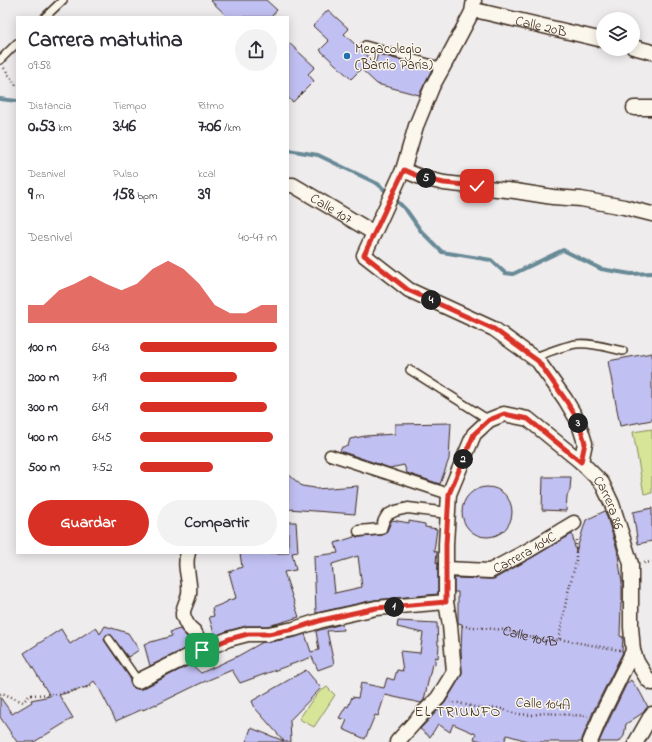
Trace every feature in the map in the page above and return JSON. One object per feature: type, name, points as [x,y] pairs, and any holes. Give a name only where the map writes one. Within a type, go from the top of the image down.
[{"type":"street","name":"Calle 20B","points":[[477,6],[596,38]]},
{"type":"street","points":[[374,233],[404,170],[416,126],[432,87],[472,12],[477,6]]},
{"type":"street","points":[[640,49],[652,52]]},
{"type":"street","points":[[634,108],[652,108]]},
{"type":"street","points":[[404,170],[422,178],[444,183],[581,200],[624,207],[652,214]]},
{"type":"street","name":"Calle 107","points":[[289,185],[293,186],[374,233]]},
{"type":"street","name":"Carrera 86","points":[[374,233],[364,255],[408,290],[494,329],[538,361],[578,420],[585,443],[581,462],[602,483],[612,504],[631,564],[631,627],[633,651],[637,662],[648,680],[652,683]]},
{"type":"street","points":[[396,742],[438,698],[454,672],[450,625],[446,602],[446,544],[449,494],[474,434],[489,420],[504,414],[528,419],[581,462]]},
{"type":"street","points":[[330,455],[449,494]]},
{"type":"street","points":[[359,531],[381,529],[387,515],[395,511],[408,508],[448,513]]},
{"type":"street","name":"Carrera 104C","points":[[446,569],[490,571],[574,523]]},
{"type":"street","points":[[188,554],[186,561],[189,593],[183,616],[188,627],[194,631],[202,650]]},
{"type":"street","points":[[138,681],[202,650],[229,639],[248,634],[268,634],[294,629],[322,620],[376,608],[446,602]]},
{"type":"street","points":[[590,742],[633,651]]},
{"type":"street","points":[[636,742],[652,714]]},
{"type":"lane","points":[[46,16],[63,0]]},
{"type":"lane","points":[[0,61],[16,44]]},
{"type":"lane","points":[[365,45],[443,67]]},
{"type":"lane","points":[[533,358],[577,344],[623,351]]},
{"type":"lane","points":[[410,370],[489,420]]},
{"type":"lane","points":[[109,639],[138,681]]},
{"type":"path","points":[[0,61],[16,85]]},
{"type":"path","points":[[559,639],[566,596],[576,562],[574,523]]},
{"type":"path","name":"Calle 104B","points":[[450,625],[505,630],[548,641],[559,639],[633,651]]},
{"type":"path","points":[[0,694],[2,693],[23,702],[30,695],[59,694],[92,686]]},
{"type":"path","name":"Calle 104A","points":[[438,698],[483,710],[500,708],[516,714],[532,715],[544,713],[601,716]]},
{"type":"green space","points":[[652,429],[652,493],[644,494],[633,432]]},
{"type":"green space","points":[[327,687],[335,695],[314,727],[299,719],[321,690]]},
{"type":"building","points":[[210,0],[266,0],[277,10],[272,16],[227,16]]},
{"type":"building","name":"Megacolegio (Barrio París)","points":[[328,10],[349,29],[344,34],[375,63],[378,54],[432,69],[419,95],[377,84],[361,69],[351,79],[320,50],[329,41],[313,26]]},
{"type":"building","points":[[289,43],[315,67],[308,74],[314,81],[293,102],[289,99]]},
{"type":"building","points":[[652,353],[652,420],[620,426],[608,361]]},
{"type":"building","points":[[451,423],[449,459],[440,484],[407,473],[404,465],[390,468],[340,451],[342,447],[348,446],[350,439],[365,436],[395,434],[395,424]]},
{"type":"building","points":[[289,475],[302,486],[316,489],[358,486],[355,514],[289,509]]},
{"type":"building","points":[[543,477],[571,477],[566,511],[542,510]]},
{"type":"building","points":[[482,487],[492,487],[505,494],[512,507],[512,517],[505,530],[492,537],[482,537],[473,533],[466,526],[462,517],[462,507],[466,498],[473,491]]},
{"type":"building","points":[[652,508],[652,541],[638,544],[633,512]]},
{"type":"building","points":[[605,511],[617,549],[622,582],[620,636],[623,637],[623,652],[593,712],[582,742],[531,742],[507,735],[504,742],[486,742],[474,739],[476,734],[453,724],[450,732],[438,724],[430,737],[420,729],[445,703],[462,672],[462,624],[458,623],[458,592],[454,592],[454,578],[494,579],[572,534],[576,552],[586,520]]},
{"type":"building","points":[[392,520],[425,524],[425,527],[437,529],[434,551],[437,552],[436,563],[438,563],[438,594],[374,600],[316,613],[314,556],[338,553],[335,543],[354,537],[354,535],[360,537],[382,535],[387,531]],"holes":[[[358,556],[362,587],[335,593],[332,564]]]},
{"type":"building","points":[[289,522],[296,522],[298,552],[292,553],[296,570],[284,572],[299,617],[267,626],[246,626],[215,636],[209,617],[214,616],[212,608],[236,598],[229,572],[242,567],[240,554],[289,554]]},
{"type":"building","points":[[398,621],[437,623],[439,645],[438,658],[435,657],[435,665],[432,664],[424,700],[421,703],[385,695],[378,716],[375,715],[365,739],[343,729],[347,720],[339,718],[346,706],[348,707],[352,697],[358,698],[361,683],[384,688],[387,678],[394,680],[397,670],[403,671],[400,651],[420,653],[423,633],[397,627]]},
{"type":"building","points":[[342,624],[343,630],[327,631],[334,664],[318,670],[312,657],[240,683],[232,670],[156,705],[116,721],[94,681],[87,687],[59,695],[73,718],[34,742],[17,742],[0,717],[0,697],[12,714],[32,702],[31,700],[50,696],[24,653],[61,629],[70,644],[96,627],[100,634],[105,626],[128,633],[139,650],[128,657],[111,635],[106,635],[104,640],[130,678],[131,685],[134,688],[142,689],[191,664],[201,673],[238,656],[263,642],[270,642],[305,634],[311,652],[319,650],[316,631]]},
{"type":"building","points":[[180,629],[188,638],[191,646],[150,666],[144,644],[172,636],[170,632]]},
{"type":"building","points":[[306,670],[321,688],[290,720],[291,742],[246,742],[251,728],[284,741],[255,708],[252,701]]},
{"type":"building","points":[[631,680],[639,690],[648,707],[644,712],[626,724],[624,736],[619,742],[599,742],[627,683]]},
{"type":"waterway","points":[[0,99],[16,101]]},
{"type":"waterway","points":[[289,150],[318,155],[378,184],[389,194]]},
{"type":"waterway","points":[[394,198],[407,211],[421,231],[442,252],[491,260],[505,273],[513,274],[563,250],[601,269],[631,274],[652,273]]},
{"type":"place","name":"Megacolegio (Barrio París)","points":[[347,56]]},
{"type":"district","name":"EL TRIUNFO","points":[[458,711]]},
{"type":"route","points":[[202,650],[229,639],[248,634],[268,634],[294,629],[322,620],[376,608],[446,602],[446,544],[449,494],[474,434],[489,420],[504,414],[528,419],[581,462],[585,443],[578,420],[538,361],[494,329],[408,290],[364,255],[404,170],[422,178],[444,183],[477,186]]}]
